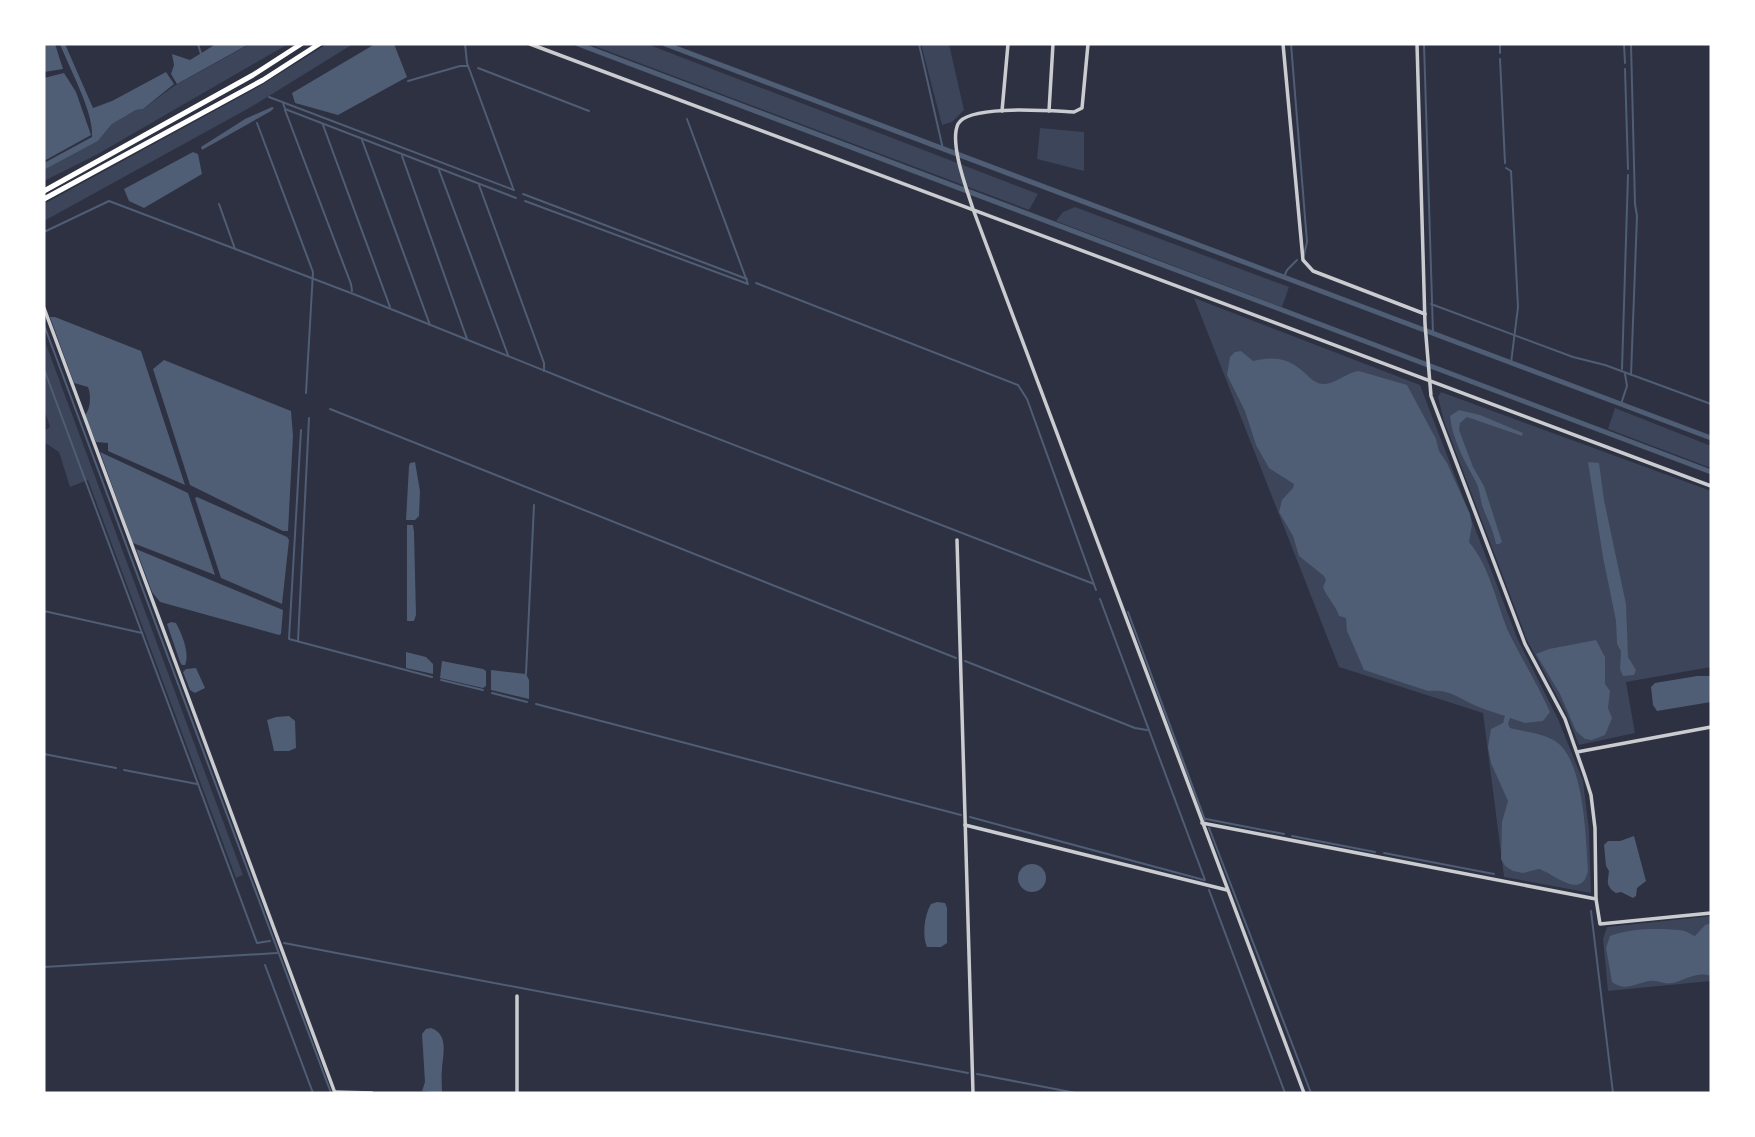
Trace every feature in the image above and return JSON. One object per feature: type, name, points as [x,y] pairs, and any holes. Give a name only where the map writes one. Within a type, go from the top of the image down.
[{"type":"highway","points":[[44,191],[253,75],[301,44]]},
{"type":"highway","points":[[44,199],[262,80],[320,44]]},
{"type":"street","points":[[530,44],[1711,486]]},
{"type":"street","points":[[1002,111],[1008,44]]},
{"type":"street","points":[[1049,111],[1053,44]]},
{"type":"street","points":[[1088,44],[1082,108],[1074,112],[980,112],[961,120],[956,129],[962,177],[1304,1093]]},
{"type":"street","points":[[1283,44],[1303,260],[1313,271],[1425,314]]},
{"type":"street","points":[[1417,44],[1428,381],[1438,417],[1525,644],[1565,719],[1591,795],[1595,828],[1596,899],[1600,924],[1711,913]]},
{"type":"street","points":[[44,308],[335,1093],[372,1093]]},
{"type":"street","points":[[957,540],[974,1093]]},
{"type":"street","points":[[1577,752],[1711,727]]},
{"type":"street","points":[[1202,823],[1596,899]]},
{"type":"street","points":[[965,825],[1227,890]]},
{"type":"street","points":[[517,996],[517,1093]]},
{"type":"shaded area","points":[[44,44],[55,44],[63,69],[44,72]]},
{"type":"shaded area","points":[[60,44],[65,44],[93,108],[112,101],[166,72],[174,84],[143,109],[136,110],[112,124],[98,141],[44,170],[44,163],[92,137],[85,103]]},
{"type":"shaded area","points":[[216,44],[249,44],[177,84],[171,74],[174,65],[172,54],[190,60]]},
{"type":"shaded area","points":[[250,44],[288,44],[96,155],[44,181],[44,170],[98,141],[112,124],[136,110],[143,109],[174,86]]},
{"type":"shaded area","points":[[327,44],[353,44],[251,107],[44,221],[44,204],[260,86]]},
{"type":"shaded area","points":[[375,44],[394,44],[407,77],[338,115],[295,103],[292,93]]},
{"type":"shaded area","points":[[589,44],[647,44],[1038,194],[1029,210]]},
{"type":"shaded area","points":[[921,44],[949,44],[964,110],[952,122],[942,125]]},
{"type":"shaded area","points":[[64,73],[76,92],[91,135],[44,161],[44,78]]},
{"type":"shaded area","points":[[274,108],[271,111],[202,150],[201,147],[245,119]]},
{"type":"shaded area","points":[[1040,128],[1084,132],[1084,171],[1037,159]]},
{"type":"shaded area","points":[[193,152],[198,154],[202,174],[144,208],[129,201],[124,189]]},
{"type":"shaded area","points":[[1075,207],[1289,287],[1282,307],[1056,221],[1063,212]]},
{"type":"shaded area","points":[[1194,298],[1420,385],[1518,640],[1558,719],[1583,781],[1589,830],[1591,893],[1504,877],[1483,713],[1339,667]]},
{"type":"shaded area","points":[[50,317],[141,351],[185,485],[108,451],[108,443],[96,442],[85,415],[90,401],[88,387],[74,383]]},
{"type":"shaded area","points":[[44,339],[243,875],[236,878],[88,480],[70,487],[59,452],[44,442],[44,431],[50,427],[44,409]]},
{"type":"shaded area","points":[[1241,351],[1253,361],[1287,361],[1318,383],[1334,382],[1359,371],[1407,385],[1436,439],[1439,451],[1470,514],[1472,525],[1469,542],[1483,563],[1510,635],[1550,712],[1543,721],[1525,723],[1510,718],[1508,724],[1510,728],[1541,735],[1558,743],[1567,753],[1573,767],[1582,802],[1588,870],[1580,884],[1567,883],[1539,869],[1523,873],[1513,871],[1505,866],[1501,859],[1502,822],[1508,801],[1491,763],[1488,747],[1491,729],[1503,723],[1505,716],[1451,694],[1428,691],[1364,670],[1347,631],[1346,618],[1339,616],[1323,587],[1326,580],[1324,576],[1299,556],[1293,536],[1279,512],[1282,500],[1294,484],[1269,468],[1256,445],[1245,411],[1227,375],[1230,357]]},
{"type":"shaded area","points":[[164,360],[291,411],[293,436],[288,531],[283,531],[190,485],[153,369]]},
{"type":"shaded area","points":[[1441,392],[1711,491],[1711,667],[1626,682],[1635,733],[1579,745],[1566,713],[1527,640],[1444,421],[1438,397]]},
{"type":"shaded area","points":[[1615,408],[1711,446],[1711,468],[1608,429]]},
{"type":"shaded area","points":[[1459,410],[1480,415],[1523,433],[1522,436],[1467,417],[1460,423],[1459,430],[1473,467],[1484,486],[1502,542],[1499,544],[1496,544],[1477,485],[1453,433],[1450,416]]},
{"type":"shaded area","points":[[100,452],[188,493],[215,575],[133,543]]},
{"type":"shaded area","points":[[415,462],[420,491],[419,516],[415,520],[406,520],[409,466]]},
{"type":"shaded area","points":[[1588,462],[1599,463],[1626,604],[1628,657],[1636,670],[1634,675],[1623,676],[1620,669],[1621,651],[1617,644],[1616,621]]},
{"type":"shaded area","points":[[195,498],[287,537],[289,540],[282,604],[221,578]]},
{"type":"shaded area","points":[[407,525],[413,525],[414,532],[414,621],[407,621]]},
{"type":"shaded area","points":[[136,549],[283,610],[281,634],[160,602],[152,592]]},
{"type":"shaded area","points":[[176,623],[183,638],[187,655],[185,665],[180,662],[167,624]]},
{"type":"shaded area","points":[[1596,640],[1605,657],[1605,684],[1610,691],[1608,708],[1612,718],[1605,735],[1592,740],[1585,739],[1576,731],[1560,694],[1536,654]]},
{"type":"shaded area","points":[[406,652],[426,657],[433,664],[433,674],[406,668]]},
{"type":"shaded area","points":[[442,661],[483,669],[486,671],[486,686],[483,688],[440,678]]},
{"type":"shaded area","points":[[196,668],[205,688],[195,693],[190,690],[183,672]]},
{"type":"shaded area","points":[[491,670],[526,674],[529,680],[529,699],[491,690]]},
{"type":"shaded area","points":[[1711,676],[1711,702],[1657,711],[1653,705],[1651,687],[1655,683]]},
{"type":"shaded area","points":[[289,716],[295,721],[296,748],[274,751],[267,720]]},
{"type":"shaded area","points":[[1634,836],[1646,881],[1637,888],[1633,898],[1621,892],[1616,893],[1609,886],[1604,845],[1608,841],[1620,841]]},
{"type":"shaded area","points":[[1032,864],[1042,868],[1046,878],[1042,888],[1032,892],[1022,888],[1018,878],[1022,868]]},
{"type":"shaded area","points":[[945,903],[947,908],[947,943],[941,947],[927,947],[925,920],[931,904]]},
{"type":"shaded area","points":[[1711,916],[1711,981],[1608,991],[1603,939],[1607,927]]},
{"type":"shaded area","points":[[1711,923],[1711,976],[1697,975],[1673,983],[1650,981],[1626,987],[1612,982],[1606,948],[1610,936],[1626,931],[1653,929],[1681,930],[1695,936],[1705,925]]},
{"type":"shaded area","points":[[431,1028],[437,1031],[443,1040],[442,1093],[422,1091],[425,1082],[422,1034]]},
{"type":"waterway","points":[[198,44],[201,54]]},
{"type":"waterway","points":[[465,44],[467,63],[513,188]]},
{"type":"waterway","points":[[578,44],[1711,472]]},
{"type":"waterway","points":[[665,44],[1711,438]]},
{"type":"waterway","points":[[919,44],[943,149]]},
{"type":"waterway","points":[[1291,44],[1307,242],[1304,255]]},
{"type":"waterway","points":[[1424,44],[1433,333]]},
{"type":"waterway","points":[[1500,44],[1500,53]]},
{"type":"waterway","points":[[1624,44],[1625,63]]},
{"type":"waterway","points":[[1631,44],[1637,216],[1631,375]]},
{"type":"waterway","points":[[1500,59],[1505,163]]},
{"type":"waterway","points":[[408,81],[468,66]]},
{"type":"waterway","points":[[478,68],[589,111]]},
{"type":"waterway","points":[[1625,69],[1628,169]]},
{"type":"waterway","points":[[269,97],[514,190]]},
{"type":"waterway","points":[[283,103],[285,109],[516,198]]},
{"type":"waterway","points":[[285,110],[352,291]]},
{"type":"waterway","points":[[525,201],[748,284],[687,119]]},
{"type":"waterway","points":[[257,123],[313,272],[306,393]]},
{"type":"waterway","points":[[323,125],[390,307]]},
{"type":"waterway","points":[[362,140],[430,325]]},
{"type":"waterway","points":[[402,156],[467,339]]},
{"type":"waterway","points":[[1506,168],[1511,171],[1518,307],[1511,363]]},
{"type":"waterway","points":[[439,170],[508,355]]},
{"type":"waterway","points":[[1622,369],[1628,175]]},
{"type":"waterway","points":[[479,185],[544,363],[544,371]]},
{"type":"waterway","points":[[523,194],[747,279]]},
{"type":"waterway","points":[[44,232],[109,201],[1094,584]]},
{"type":"waterway","points":[[219,204],[235,249]]},
{"type":"waterway","points":[[1284,277],[1297,260]]},
{"type":"waterway","points":[[756,283],[1018,385],[1027,399],[1096,590]]},
{"type":"waterway","points":[[1431,304],[1573,357],[1605,365],[1711,404]]},
{"type":"waterway","points":[[44,325],[331,1093]]},
{"type":"waterway","points":[[44,369],[257,943],[270,941]]},
{"type":"waterway","points":[[1621,404],[1627,386],[1625,374]]},
{"type":"waterway","points":[[330,409],[956,658]]},
{"type":"waterway","points":[[298,641],[309,418]]},
{"type":"waterway","points":[[301,430],[289,639],[432,677]]},
{"type":"waterway","points":[[526,674],[534,505]]},
{"type":"waterway","points":[[1100,599],[1205,880]]},
{"type":"waterway","points":[[44,611],[142,633]]},
{"type":"waterway","points":[[1128,612],[1205,820]]},
{"type":"waterway","points":[[965,661],[1135,728],[1147,730]]},
{"type":"waterway","points":[[441,680],[483,690]]},
{"type":"waterway","points":[[492,693],[527,702]]},
{"type":"waterway","points":[[536,704],[961,815]]},
{"type":"waterway","points":[[44,754],[116,768]]},
{"type":"waterway","points":[[124,770],[197,784]]},
{"type":"waterway","points":[[970,817],[1204,880]]},
{"type":"waterway","points":[[1206,819],[1284,834]]},
{"type":"waterway","points":[[1209,828],[1311,1093]]},
{"type":"waterway","points":[[1292,836],[1375,852]]},
{"type":"waterway","points":[[1384,853],[1494,874]]},
{"type":"waterway","points":[[1209,890],[1285,1093]]},
{"type":"waterway","points":[[1591,911],[1613,1093]]},
{"type":"waterway","points":[[284,943],[968,1073]]},
{"type":"waterway","points":[[44,967],[277,953]]},
{"type":"waterway","points":[[265,965],[313,1093]]},
{"type":"waterway","points":[[977,1074],[1076,1093]]}]
